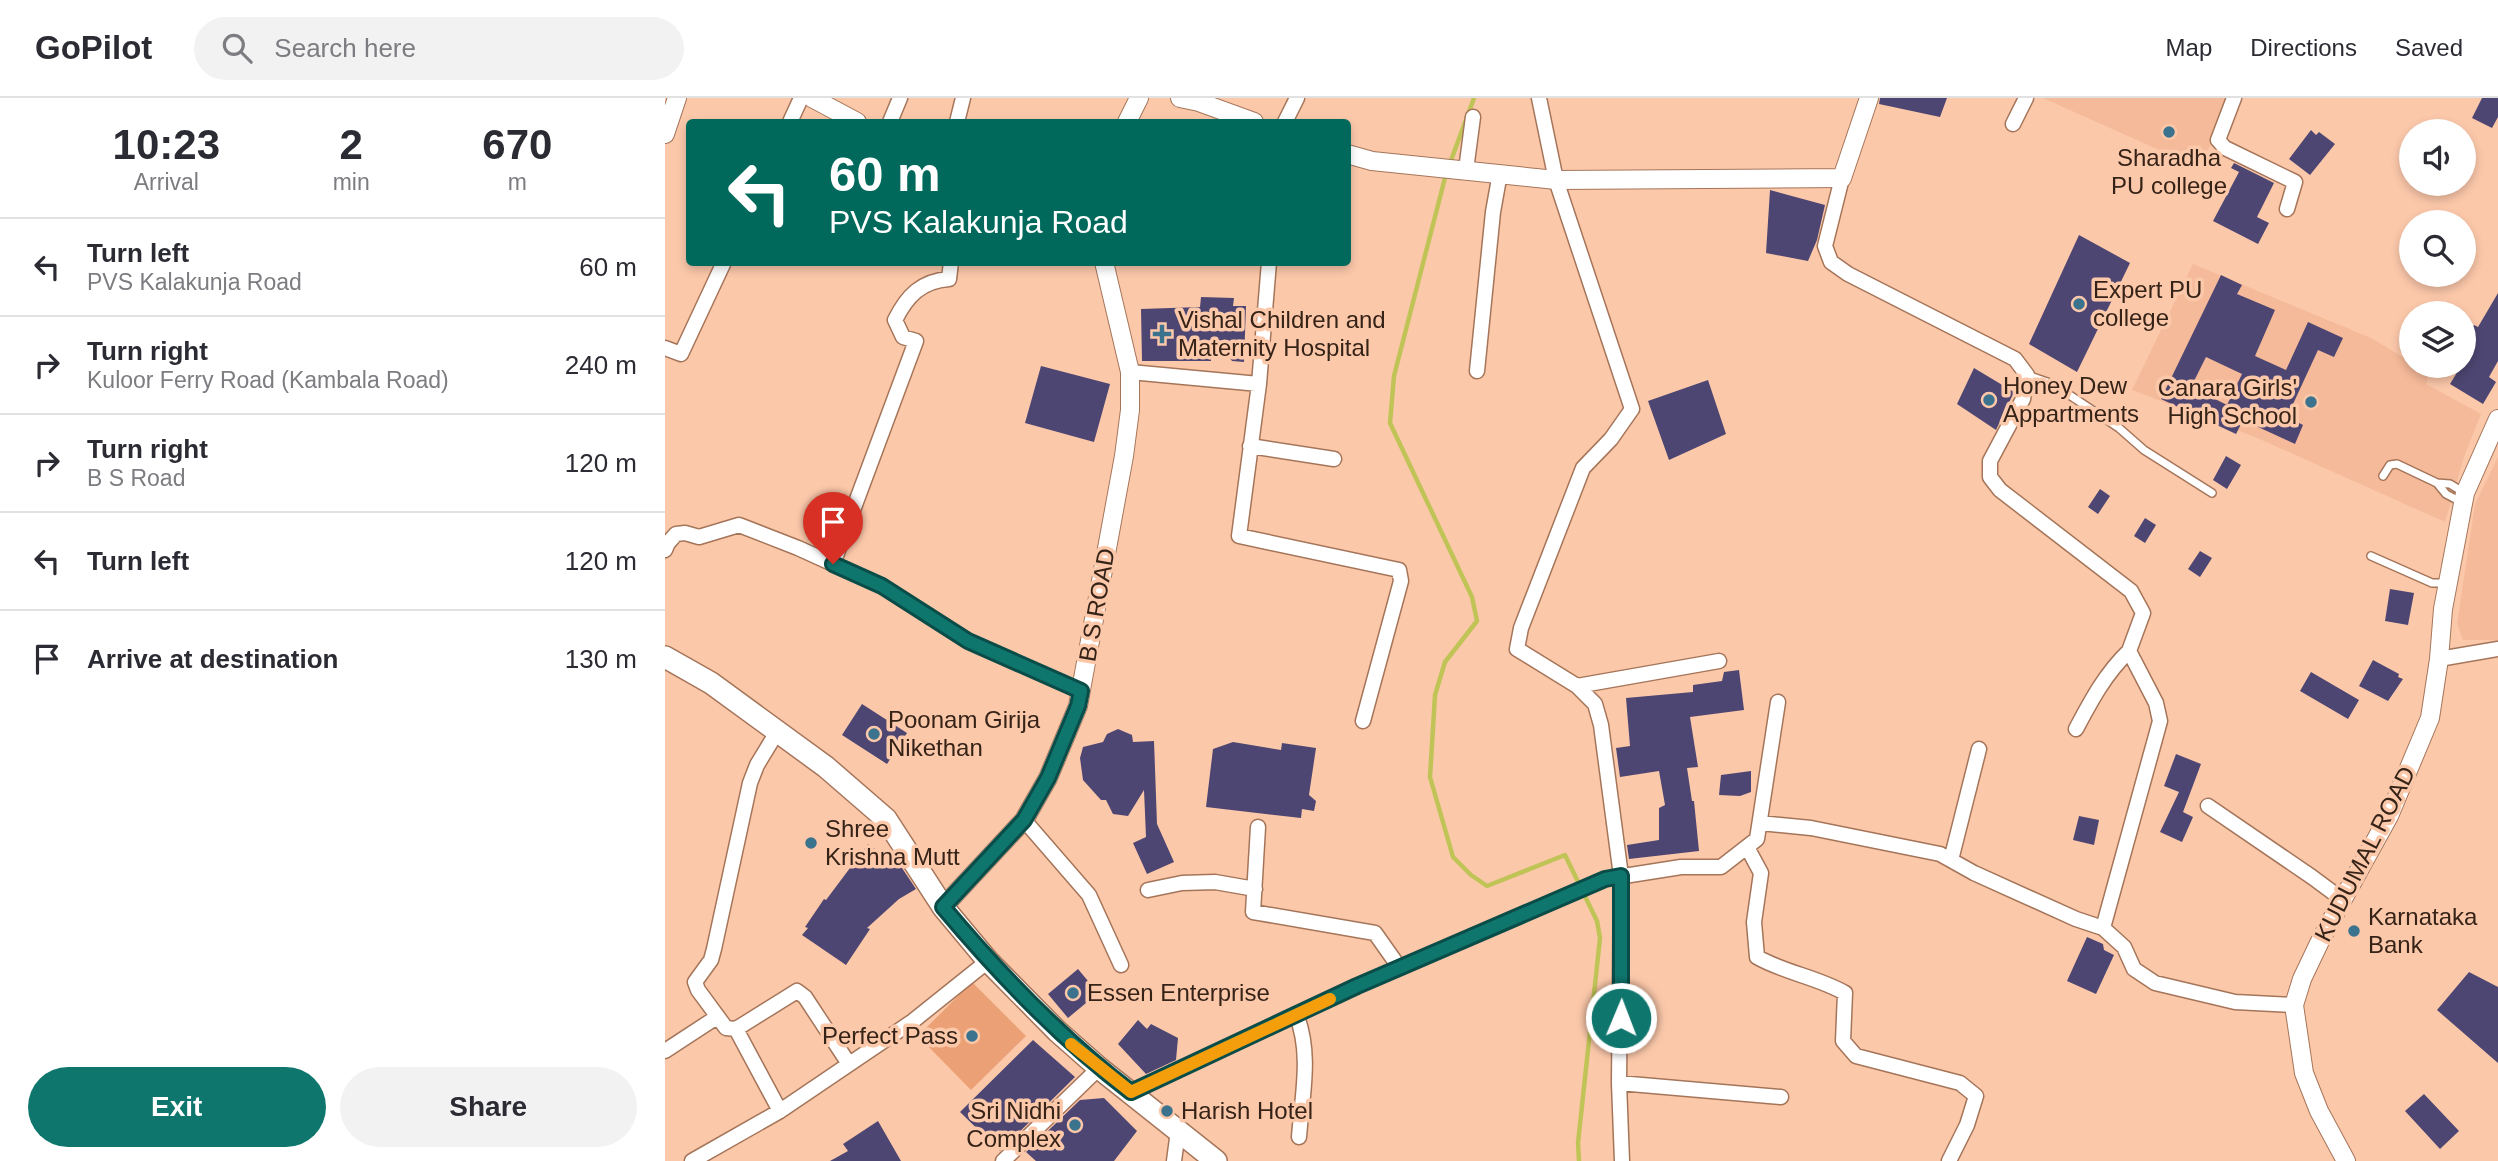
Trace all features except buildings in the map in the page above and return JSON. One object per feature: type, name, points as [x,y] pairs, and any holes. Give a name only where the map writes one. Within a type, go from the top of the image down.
[{"type":"main road","points":[[665,657],[711,683],[826,767],[886,819],[943,907],[988,961],[1057,1031],[1099,1068],[1216,1161]]},
{"type":"street","points":[[665,134],[677,98]]},
{"type":"street","points":[[791,119],[801,98]]},
{"type":"street","points":[[812,98],[851,119]]},
{"type":"street","points":[[891,119],[900,98]]},
{"type":"street","points":[[958,119],[963,98]]},
{"type":"street","points":[[1128,119],[1139,98]]},
{"type":"street","points":[[1180,98],[1246,119]]},
{"type":"street","points":[[1286,119],[1297,98]]},
{"type":"street","points":[[1539,98],[1556,180],[1632,408],[1611,439],[1583,468],[1521,628],[1517,649],[1577,686],[1595,704],[1601,725],[1621,876],[1619,1083],[1622,1161]]},
{"type":"street","points":[[1869,98],[1842,178],[1825,246],[1831,262],[1848,275],[2015,359],[2027,375],[2023,399],[1990,461],[1990,477],[2000,490],[2131,591],[2143,613],[2129,651],[2113,666],[2076,729]]},
{"type":"street","points":[[2013,124],[2026,98]]},
{"type":"street","points":[[2234,98],[2218,140],[2225,148],[2295,182],[2287,209]]},
{"type":"street","points":[[1462,169],[1473,117]]},
{"type":"street","points":[[1351,155],[1372,161],[1556,180],[1842,178]]},
{"type":"street","points":[[1477,371],[1493,212],[1500,173]]},
{"type":"street","points":[[665,348],[681,354],[722,266]]},
{"type":"street","points":[[833,564],[916,341],[903,337],[895,320],[916,289],[934,280],[949,279],[951,266]]},
{"type":"street","name":"B S ROAD","points":[[943,907],[1024,820],[1048,778],[1078,706],[1130,410],[1130,372],[1105,266]]},
{"type":"street","points":[[1269,266],[1259,384],[1239,536],[1399,570],[1401,581],[1363,721]]},
{"type":"street","points":[[1130,372],[1259,384]]},
{"type":"street","name":"KUDUMAL ROAD","points":[[2346,1161],[2319,1111],[2304,1073],[2294,1005],[2302,979],[2389,816],[2430,718],[2443,609],[2464,498],[2498,419]]},
{"type":"street","points":[[1251,446],[1334,459]]},
{"type":"street","points":[[665,550],[667,543],[676,534],[685,533],[699,537],[739,525],[882,586],[968,641],[1081,691]]},
{"type":"street","points":[[2439,659],[2498,649]]},
{"type":"street","points":[[2103,928],[2160,721],[2156,703],[2129,651]]},
{"type":"street","points":[[1577,686],[1719,661]]},
{"type":"street","points":[[1131,1092],[1399,967],[1605,879],[1681,867],[1721,867],[1757,839],[1778,702]]},
{"type":"street","points":[[778,732],[757,765],[750,783],[715,949],[711,960],[695,982],[726,1028],[736,1029],[797,991],[805,997],[849,1064]]},
{"type":"street","points":[[1951,860],[1979,749]]},
{"type":"street","points":[[2208,806],[2343,900]]},
{"type":"street","points":[[1024,820],[1089,895],[1121,965]]},
{"type":"street","points":[[1761,823],[1811,828],[1922,849],[2075,919],[2103,928],[2124,947],[2134,969],[2155,983],[2235,1002],[2294,1005]]},
{"type":"street","points":[[1258,827],[1253,912],[1375,933],[1399,967]]},
{"type":"street","points":[[1747,847],[1761,873],[1754,922],[1757,957],[1770,965],[1829,984],[1845,993],[1843,1041],[1856,1056],[1960,1083],[1976,1096],[1967,1125],[1949,1161]]},
{"type":"street","points":[[1148,890],[1182,883],[1215,881],[1255,889]]},
{"type":"street","points":[[692,1161],[780,1111],[913,1021],[988,961]]},
{"type":"street","points":[[1296,1014],[1303,1032],[1305,1057],[1299,1137]]},
{"type":"street","points":[[665,1051],[717,1017]]},
{"type":"street","points":[[736,1029],[780,1111]]},
{"type":"street","points":[[1003,1161],[1099,1068]]},
{"type":"street","points":[[1619,1083],[1781,1097]]},
{"type":"street","points":[[1174,1161],[1178,1131]]},
{"type":"lane","points":[[2027,375],[2053,384],[2119,428],[2144,450],[2212,493]]},
{"type":"lane","points":[[2383,476],[2390,465],[2397,464],[2437,482],[2446,494],[2464,498]]},
{"type":"lane","points":[[2371,556],[2432,583],[2448,583]]},
{"type":"shaded area","name":"Sharadha PU college","points":[[2043,98],[2240,98],[2197,167]]},
{"type":"shaded area","name":"Canara Girls' High School","points":[[2193,264],[2371,338],[2399,355],[2399,378],[2428,378],[2426,384],[2481,414],[2464,457],[2445,522],[2255,437],[2132,390]]},
{"type":"shaded area","points":[[2498,457],[2498,640],[2463,640],[2457,624],[2475,504]]},
{"type":"shaded area","name":"Perfect Pass","points":[[972,982],[1026,1036],[971,1090],[918,1036]]},
{"type":"waterway","points":[[1450,163],[1474,98]]},
{"type":"waterway","points":[[1446,174],[1394,376],[1390,423],[1472,597],[1477,621],[1445,662],[1435,695],[1430,777],[1453,857],[1471,875],[1487,886],[1565,855],[1597,921],[1600,938],[1578,1143],[1579,1161]]},
{"type":"slow traffic","points":[[1071,1044],[1131,1092],[1330,999]]},
{"type":"place","name":"Sharadha PU college","points":[[2169,132]]},
{"type":"place","name":"Expert PU college","points":[[2079,304]]},
{"type":"place","name":"Vishal Children and Maternity Hospital","points":[[1162,334]]},
{"type":"place","name":"Honey Dew Appartments","points":[[1989,400]]},
{"type":"place","name":"Canara Girls' High School","points":[[2311,402]]},
{"type":"place","name":"Poonam Girija Nikethan","points":[[874,734]]},
{"type":"place","name":"Shree Krishna Mutt","points":[[811,843]]},
{"type":"place","name":"Karnataka Bank","points":[[2354,931]]},
{"type":"place","name":"Essen Enterprise","points":[[1073,993]]},
{"type":"place","name":"Perfect Pass","points":[[972,1036]]},
{"type":"place","name":"Harish Hotel","points":[[1167,1111]]},
{"type":"place","name":"Sri Nidhi Complex","points":[[1075,1125]]},
{"type":"route","points":[[833,564],[882,586],[968,641],[1081,691],[1078,706],[1048,778],[1024,820],[943,907],[988,961],[1057,1031],[1131,1092],[1399,967],[1605,879],[1621,876],[1621,1018]]}]
